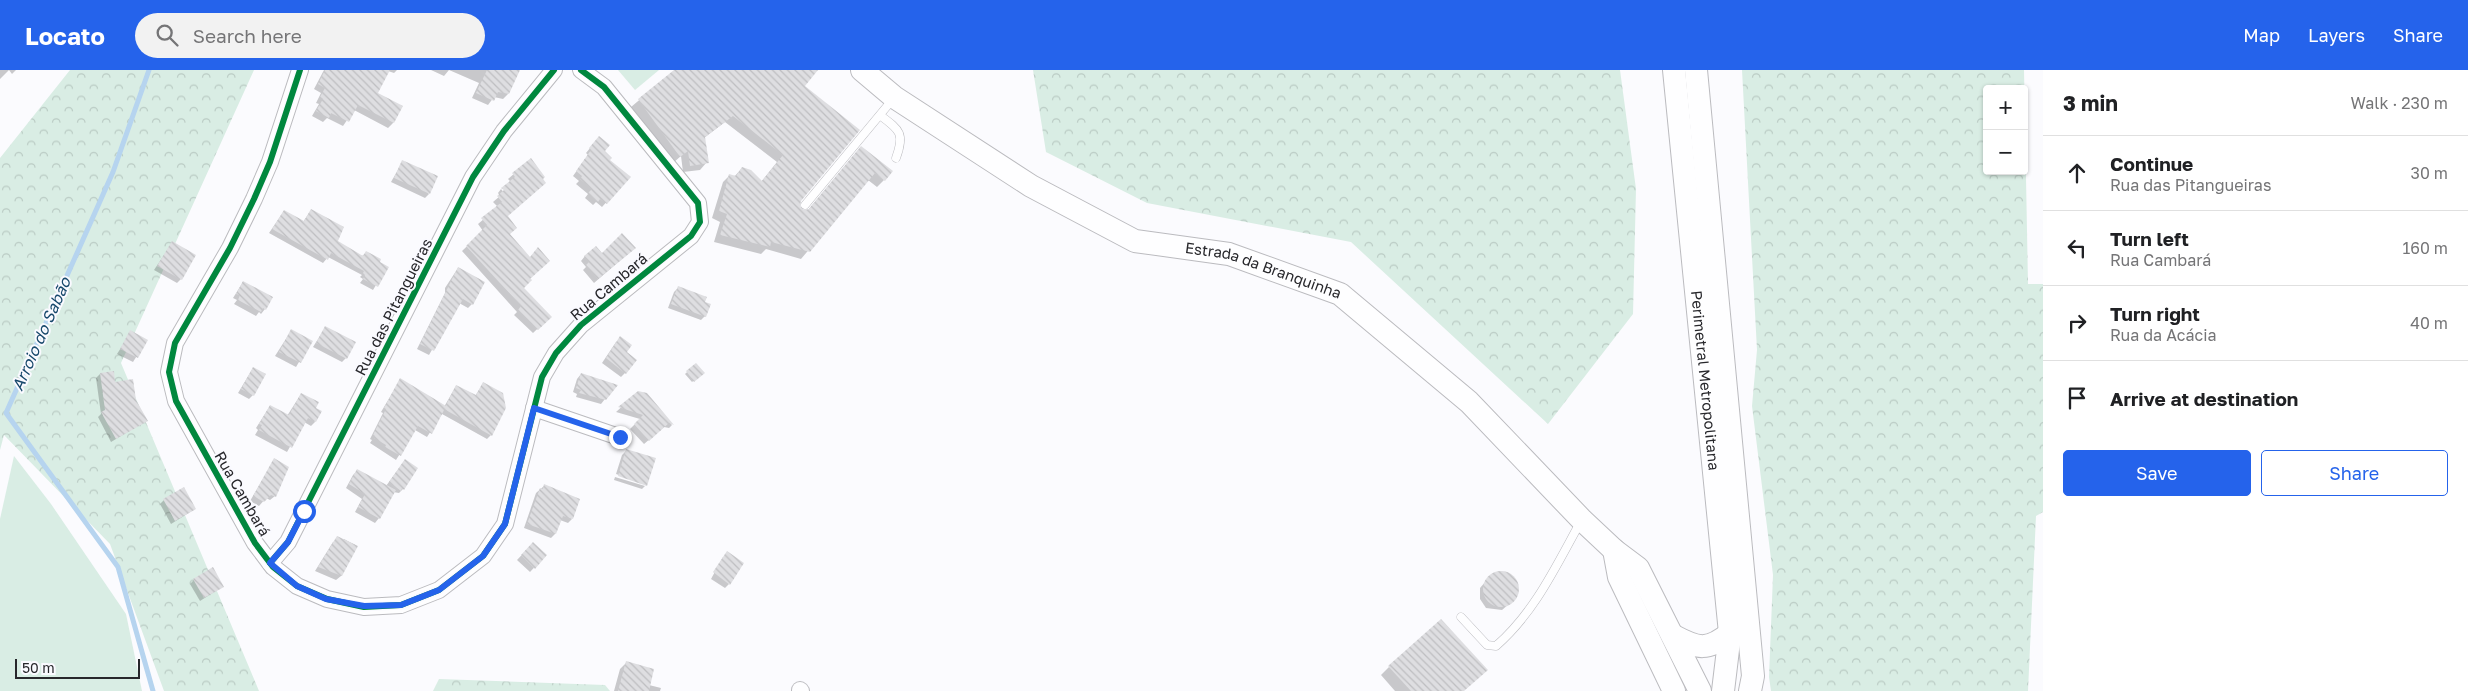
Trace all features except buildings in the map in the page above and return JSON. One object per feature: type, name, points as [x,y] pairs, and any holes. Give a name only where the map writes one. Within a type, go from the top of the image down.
[{"type":"main road","name":"Estrada da Branquinha","points":[[862,70],[894,97],[1031,186],[1135,241],[1229,254],[1340,294],[1468,402],[1582,520],[1614,550],[1638,568],[1674,636],[1700,691]]},
{"type":"main road","name":"Perimetral Metropolitana","points":[[1674,70],[1730,633],[1723,691]]},
{"type":"main road","name":"Perimetral Metropolitana","points":[[1696,70],[1754,686]]},
{"type":"main road","points":[[1614,550],[1619,577],[1674,691]]},
{"type":"main road","points":[[1674,636],[1692,646],[1702,646],[1712,645],[1730,633]]},
{"type":"street","name":"Rua Cambará","points":[[300,70],[270,162],[257,192],[230,248],[175,343],[169,372],[176,402],[255,543],[270,563],[297,586],[326,599],[364,606],[401,605],[439,590],[483,556],[505,524],[542,377],[556,353],[574,332],[691,236],[700,222],[698,203],[604,87],[581,70]]},
{"type":"street","name":"Rua das Pitangueiras","points":[[270,563],[288,542],[473,177],[504,131],[554,70]]},
{"type":"street","points":[[534,408],[620,437]]},
{"type":"lane","points":[[804,205],[881,116],[894,97]]},
{"type":"lane","points":[[881,116],[895,126],[901,135],[902,143],[896,158]]},
{"type":"lane","points":[[1460,617],[1487,645],[1496,646],[1513,631],[1534,605],[1582,520]]},
{"type":"green space","points":[[70,70],[254,70],[121,363],[259,691],[164,691],[110,544],[4,435],[0,450],[0,158]]},
{"type":"green space","points":[[618,70],[659,70],[635,90]]},
{"type":"green space","points":[[1033,70],[1620,70],[1636,189],[1633,314],[1548,424],[1351,242],[1147,203],[1046,152]]},
{"type":"green space","points":[[1742,70],[2024,70],[2024,85],[1983,85],[1983,175],[2026,175],[2028,284],[2043,284],[2043,512],[2036,516],[2028,691],[1771,691],[1769,677],[1773,575],[1752,406],[1757,350]]},
{"type":"green space","points":[[14,456],[51,504],[126,614],[142,691],[0,691],[0,519]]},
{"type":"green space","points":[[439,679],[605,685],[610,691],[433,691]]},
{"type":"waterway","name":"Arroio do Sabão","points":[[149,70],[113,172],[6,413],[118,567],[153,691]]},
{"type":"cycle path","points":[[300,70],[270,162],[254,199],[230,248],[175,343],[169,372],[176,401],[255,543],[273,567],[297,586],[327,599],[364,607],[401,605],[439,590],[483,556],[505,524],[542,377],[556,353],[581,325],[691,236],[700,222],[698,203],[604,87],[581,70]]},
{"type":"cycle path","points":[[270,563],[288,542],[473,177],[504,131],[554,70]]},
{"type":"route","points":[[304,511],[288,542],[270,563],[274,567],[297,586],[326,599],[364,606],[401,605],[439,590],[483,556],[505,524],[534,408],[620,437]]}]
